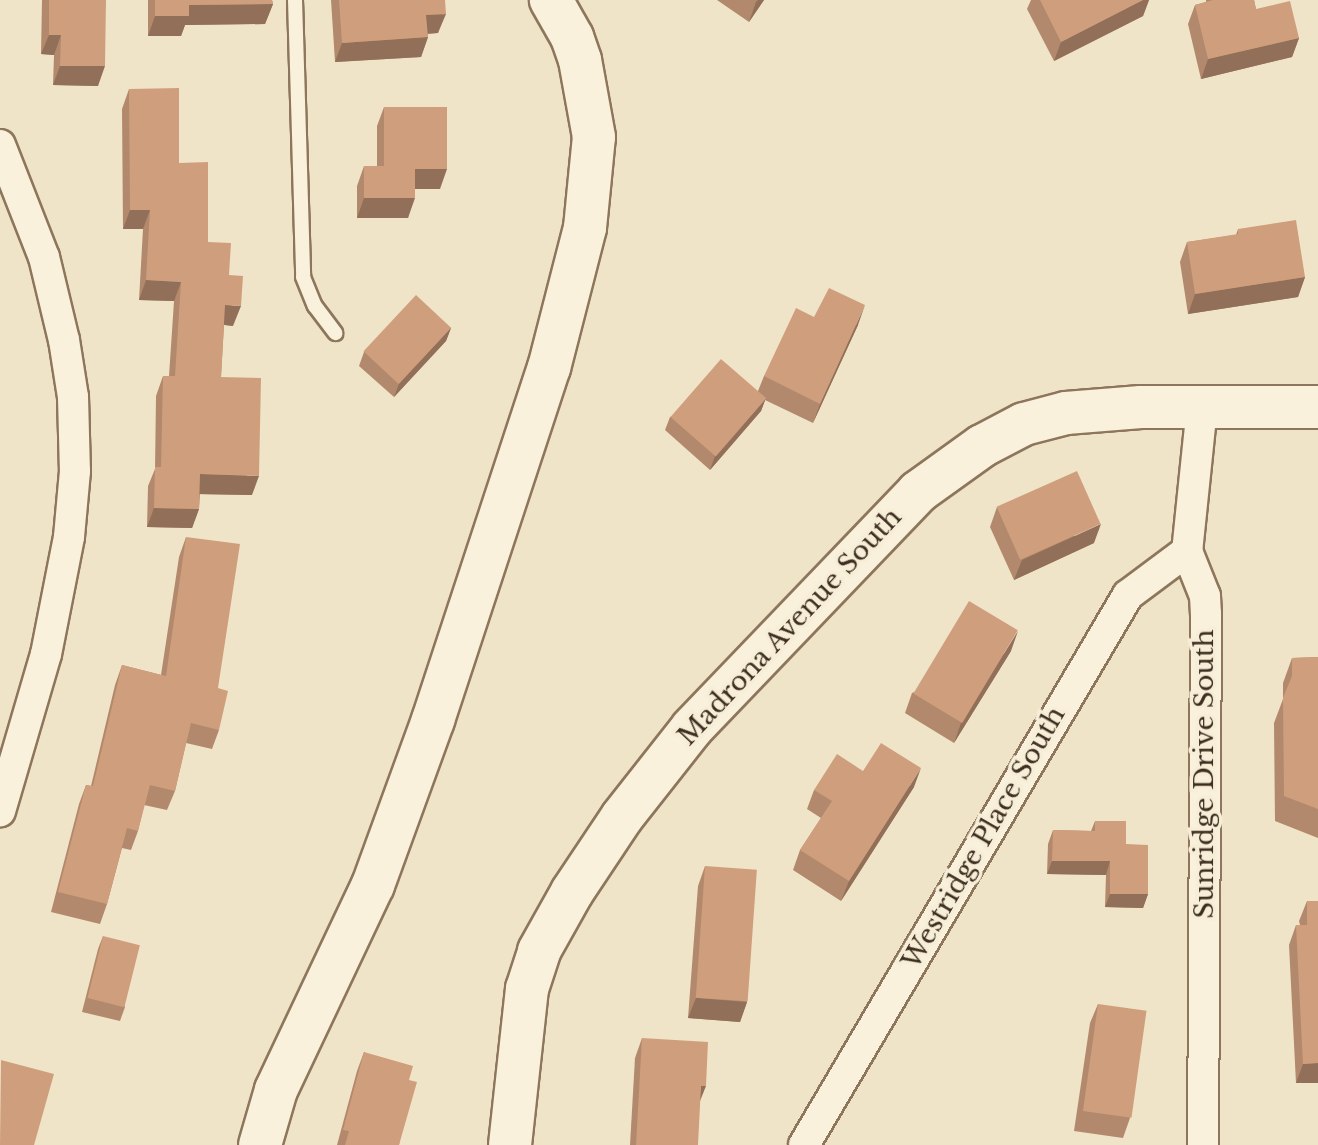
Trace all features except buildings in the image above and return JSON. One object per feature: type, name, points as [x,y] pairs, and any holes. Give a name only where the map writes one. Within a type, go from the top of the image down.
[{"type":"main road","points":[[260,1145],[276,1090],[373,885],[433,720],[549,368],[585,228],[594,137],[580,60],[572,37],[551,0]]},
{"type":"main road","name":"Madrona Avenue South","points":[[510,1145],[527,989],[539,951],[572,892],[622,817],[692,728],[918,492],[982,446],[1024,424],[1066,413],[1141,407],[1318,407]]},
{"type":"street","points":[[0,145],[44,257],[64,340],[73,397],[75,471],[69,537],[46,654],[0,811]]},
{"type":"street","name":"Sunridge Drive South","points":[[1202,407],[1187,551],[1205,596],[1206,614],[1203,1145]]},
{"type":"street","name":"Westridge Place South","points":[[804,1145],[1128,595],[1187,551]]},
{"type":"lane","points":[[295,0],[303,277],[315,306],[335,333]]}]
